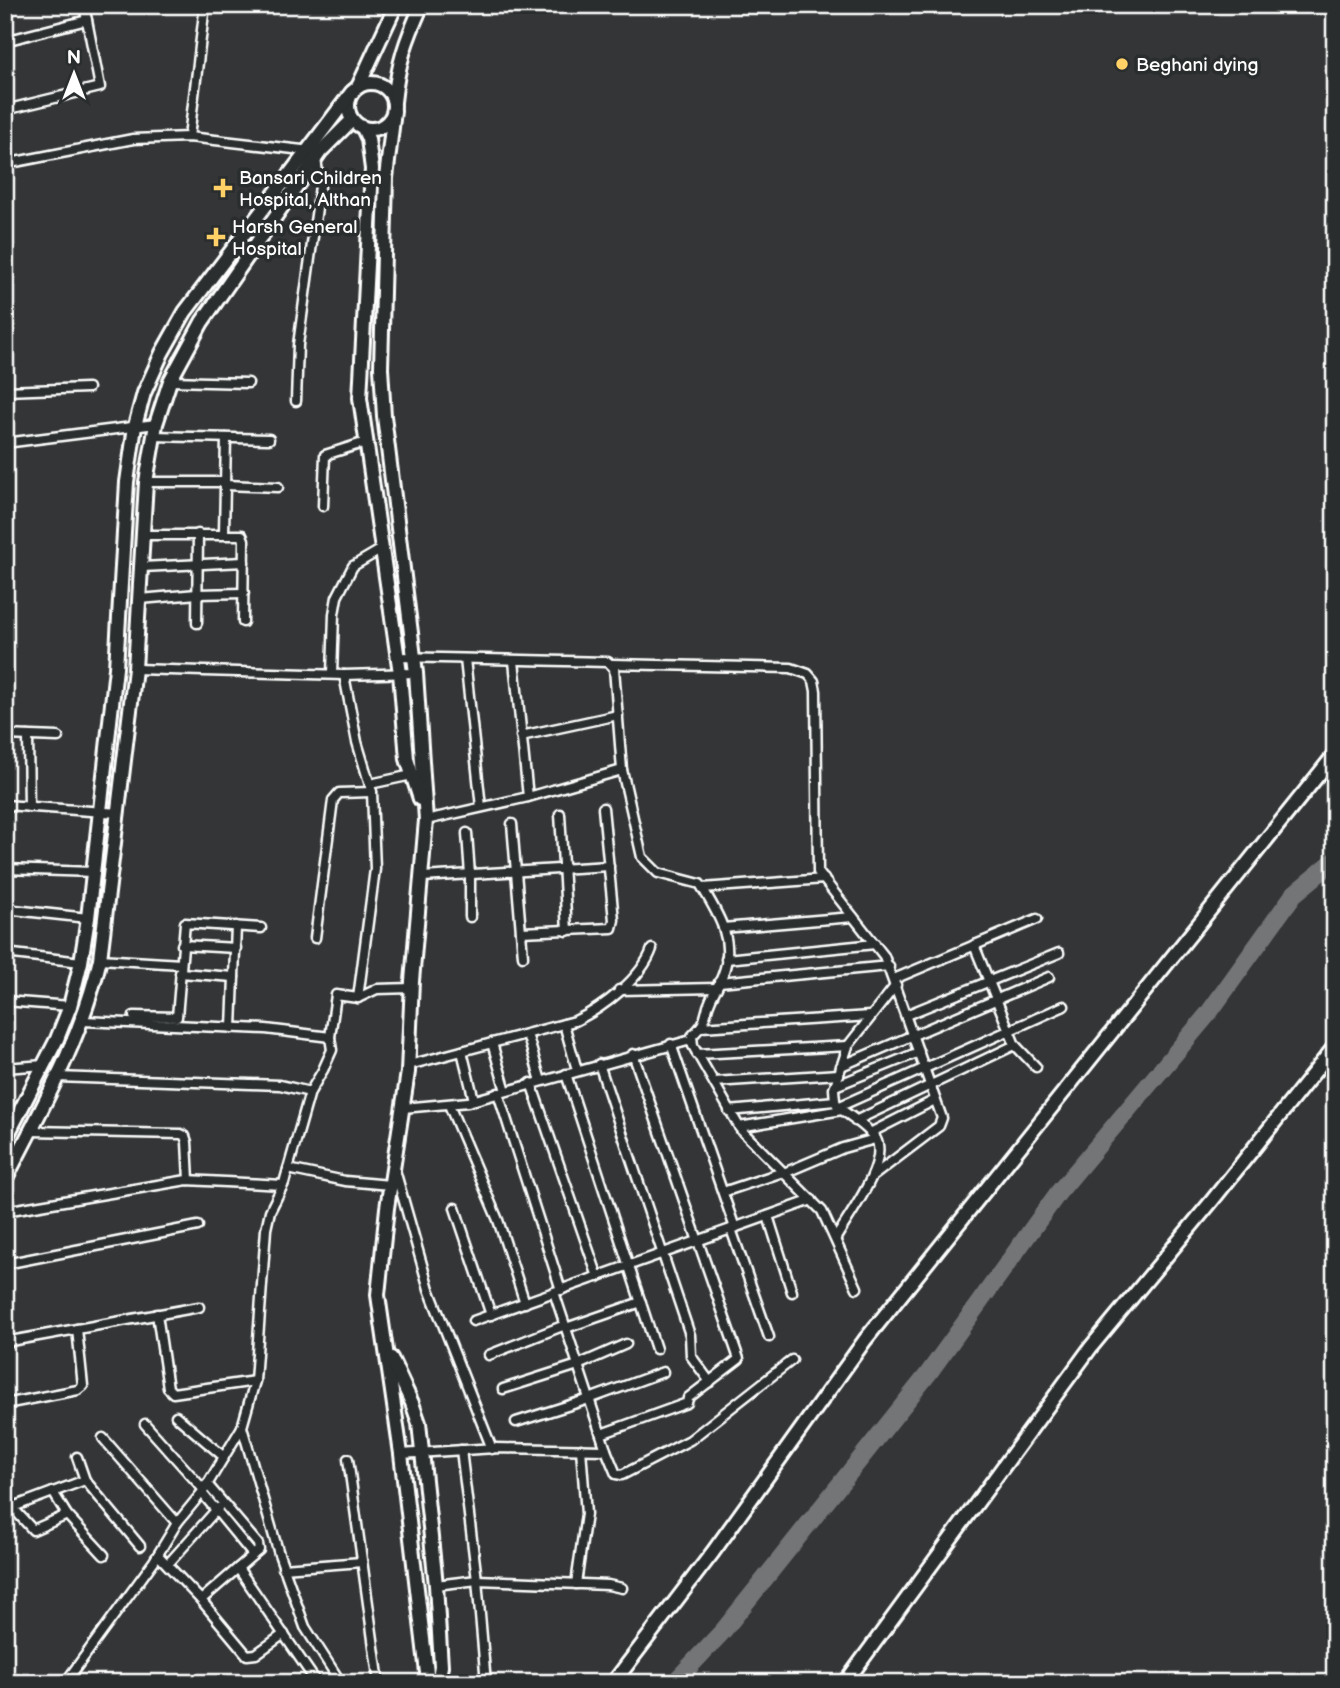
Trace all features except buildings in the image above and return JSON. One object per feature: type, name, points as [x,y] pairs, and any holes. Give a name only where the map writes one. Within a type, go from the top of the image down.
[{"type":"street","points":[[5,110],[100,87],[84,5]]},
{"type":"street","points":[[189,137],[205,5]]},
{"type":"street","points":[[5,1180],[83,1021],[100,959],[135,668],[146,482],[154,430],[170,381],[202,322],[355,90],[372,83],[386,89],[394,107],[386,124],[371,130],[363,128],[352,120],[347,106],[355,90],[396,5]]},
{"type":"street","points":[[422,5],[403,47],[397,74],[386,178],[381,368],[384,416],[416,673],[426,820],[412,988],[409,1065],[390,1185],[378,1295],[432,1682]]},
{"type":"street","points":[[5,41],[87,20]]},
{"type":"street","points":[[5,1140],[45,1065],[70,1006],[81,961],[116,668],[127,482],[135,426],[150,379],[185,312],[314,154],[352,120]]},
{"type":"street","points":[[363,128],[371,153],[372,170],[360,397],[400,673],[407,760],[426,820]]},
{"type":"street","points":[[5,164],[133,139],[189,137],[314,154]]},
{"type":"street","points":[[296,401],[298,345],[320,186],[314,154]]},
{"type":"street","points":[[170,381],[248,383]]},
{"type":"street","points":[[5,391],[88,388]]},
{"type":"street","points":[[5,443],[135,426],[226,438],[269,439]]},
{"type":"street","points":[[224,533],[226,438]]},
{"type":"street","points":[[323,506],[325,455],[366,442]]},
{"type":"street","points":[[146,482],[278,486]]},
{"type":"street","points":[[143,535],[238,533],[244,537],[243,622]]},
{"type":"street","points":[[197,623],[198,534]]},
{"type":"street","points":[[332,674],[337,597],[354,566],[382,549]]},
{"type":"street","points":[[142,568],[244,562]]},
{"type":"street","points":[[139,599],[244,593]]},
{"type":"street","points":[[397,657],[791,668],[808,674],[814,681],[816,691],[818,872],[889,966],[942,1118],[941,1124],[873,1176]]},
{"type":"street","points":[[465,659],[481,807]]},
{"type":"street","points":[[514,661],[528,797]]},
{"type":"street","points":[[612,664],[622,770],[642,857],[645,863],[658,873],[700,884],[720,914],[723,928],[726,959],[710,1001],[705,1024],[691,1040],[739,1127],[812,1200],[826,1218],[858,1288]]},
{"type":"street","points":[[135,668],[344,675],[416,673]]},
{"type":"street","points":[[344,675],[357,742],[371,788],[375,869],[358,998]]},
{"type":"street","points":[[521,736],[618,715]]},
{"type":"street","points":[[5,735],[58,737]]},
{"type":"street","points":[[28,736],[29,807]]},
{"type":"street","points":[[613,1683],[713,1552],[865,1340],[1335,754]]},
{"type":"street","points":[[426,820],[528,797],[622,770]]},
{"type":"street","points":[[315,938],[333,800],[339,793],[371,788],[412,775]]},
{"type":"street","points":[[5,805],[118,813]]},
{"type":"street","points":[[521,932],[612,928],[614,920],[603,807]]},
{"type":"street","points":[[561,814],[567,931]]},
{"type":"street","points":[[512,824],[523,956]]},
{"type":"street","points":[[467,833],[470,917]]},
{"type":"street","points":[[422,877],[609,866]]},
{"type":"street","points":[[5,869],[93,873]]},
{"type":"street","points":[[703,888],[824,879]]},
{"type":"street","points":[[5,909],[88,918]]},
{"type":"street","points":[[723,928],[853,917]]},
{"type":"street","points":[[836,1238],[873,1176],[878,1153],[873,1136],[839,1106],[835,1086],[848,1046],[895,982],[1037,919]]},
{"type":"street","points":[[134,1016],[177,1017],[183,926],[187,923],[261,928]]},
{"type":"street","points":[[232,1028],[236,926]]},
{"type":"street","points":[[726,959],[875,944]]},
{"type":"street","points":[[182,945],[236,948]]},
{"type":"street","points":[[974,945],[1015,1045],[1036,1067]]},
{"type":"street","points":[[409,1065],[564,1024],[590,1014],[620,990],[648,961],[652,949]]},
{"type":"street","points":[[5,953],[81,961]]},
{"type":"street","points":[[906,1015],[1059,953]]},
{"type":"street","points":[[100,959],[234,977]]},
{"type":"street","points":[[620,990],[718,985],[889,966]]},
{"type":"street","points":[[714,1082],[840,1070],[912,1034],[1049,977]]},
{"type":"street","points":[[65,1683],[158,1555],[177,1523],[204,1489],[242,1427],[255,1381],[266,1229],[270,1210],[283,1185],[310,1092],[332,1050],[330,1037],[335,996],[358,998],[377,989],[412,988]]},
{"type":"street","points":[[5,1001],[70,1006]]},
{"type":"street","points":[[739,1127],[839,1106],[1064,1006]]},
{"type":"street","points":[[701,1027],[870,1016]]},
{"type":"street","points":[[83,1021],[276,1030],[330,1037]]},
{"type":"street","points":[[564,1024],[578,1070]]},
{"type":"street","points":[[527,1034],[541,1081]]},
{"type":"street","points":[[403,1108],[449,1105],[474,1100],[691,1040]]},
{"type":"street","points":[[492,1043],[502,1092],[566,1327],[614,1472],[622,1475],[690,1440],[792,1360]]},
{"type":"street","points":[[671,1044],[723,1192],[769,1337]]},
{"type":"street","points":[[855,1121],[1015,1045]]},
{"type":"street","points":[[697,1054],[848,1046]]},
{"type":"street","points":[[845,1683],[1091,1347],[1335,1046]]},
{"type":"street","points":[[462,1051],[474,1100]]},
{"type":"street","points":[[835,1086],[919,1052]]},
{"type":"street","points":[[601,1434],[687,1403],[688,1398],[739,1359],[633,1055]]},
{"type":"street","points":[[599,1064],[690,1335],[691,1356],[710,1382]]},
{"type":"street","points":[[5,1068],[45,1065]]},
{"type":"street","points":[[566,1074],[656,1349]]},
{"type":"street","points":[[57,1077],[281,1086],[310,1092]]},
{"type":"street","points":[[531,1083],[598,1277]]},
{"type":"street","points":[[723,1192],[784,1172],[873,1136],[935,1100]]},
{"type":"street","points":[[449,1105],[498,1220],[525,1303]]},
{"type":"street","points":[[729,1111],[839,1106]]},
{"type":"street","points":[[5,1115],[19,1114]]},
{"type":"street","points":[[30,1131],[185,1136],[189,1180]]},
{"type":"street","points":[[394,1164],[429,1289],[492,1448]]},
{"type":"street","points":[[288,1169],[345,1181],[390,1185]]},
{"type":"street","points":[[5,1210],[189,1180],[283,1185]]},
{"type":"street","points":[[473,1321],[812,1200]]},
{"type":"street","points":[[455,1208],[491,1315]]},
{"type":"street","points":[[768,1216],[792,1292]]},
{"type":"street","points":[[5,1264],[198,1226]]},
{"type":"street","points":[[489,1355],[642,1302]]},
{"type":"street","points":[[5,1342],[199,1307]]},
{"type":"street","points":[[157,1314],[168,1388],[173,1393],[255,1381]]},
{"type":"street","points":[[5,1404],[78,1390],[83,1386],[78,1329]]},
{"type":"street","points":[[503,1389],[626,1345]]},
{"type":"street","points":[[386,1348],[416,1413],[422,1452],[436,1585],[441,1666],[432,1682]]},
{"type":"street","points":[[516,1422],[663,1372]]},
{"type":"street","points":[[176,1416],[224,1457]]},
{"type":"street","points":[[145,1423],[204,1489],[223,1503],[258,1544],[259,1550],[201,1600]]},
{"type":"street","points":[[242,1427],[283,1568],[304,1628],[341,1683]]},
{"type":"street","points":[[103,1438],[177,1523]]},
{"type":"street","points":[[401,1454],[492,1448],[606,1450]]},
{"type":"street","points":[[461,1450],[486,1683]]},
{"type":"street","points":[[576,1584],[586,1514],[581,1450]]},
{"type":"street","points":[[77,1457],[85,1479],[139,1546]]},
{"type":"street","points":[[348,1459],[379,1683]]},
{"type":"street","points":[[67,1515],[33,1530],[9,1509],[85,1479]]},
{"type":"street","points":[[204,1489],[216,1510],[253,1555]]},
{"type":"street","points":[[53,1492],[67,1515],[104,1555]]},
{"type":"street","points":[[168,1564],[223,1503]]},
{"type":"street","points":[[158,1555],[201,1600],[247,1655],[256,1654],[284,1634]]},
{"type":"street","points":[[283,1568],[362,1562]]},
{"type":"street","points":[[238,1568],[317,1683]]},
{"type":"street","points":[[436,1585],[477,1580],[622,1588]]},
{"type":"street","points":[[410,1683],[432,1682]]},
{"type":"waterway","points":[[674,1683],[723,1631],[928,1374],[1058,1193],[1208,1014],[1294,894],[1335,860]]},
{"type":"place","name":"Beghani dying","points":[[1122,64]]},
{"type":"place","name":"Bansari Children Hospital, Althan","points":[[223,188]]},
{"type":"place","name":"Harsh General Hospital","points":[[216,237]]}]
